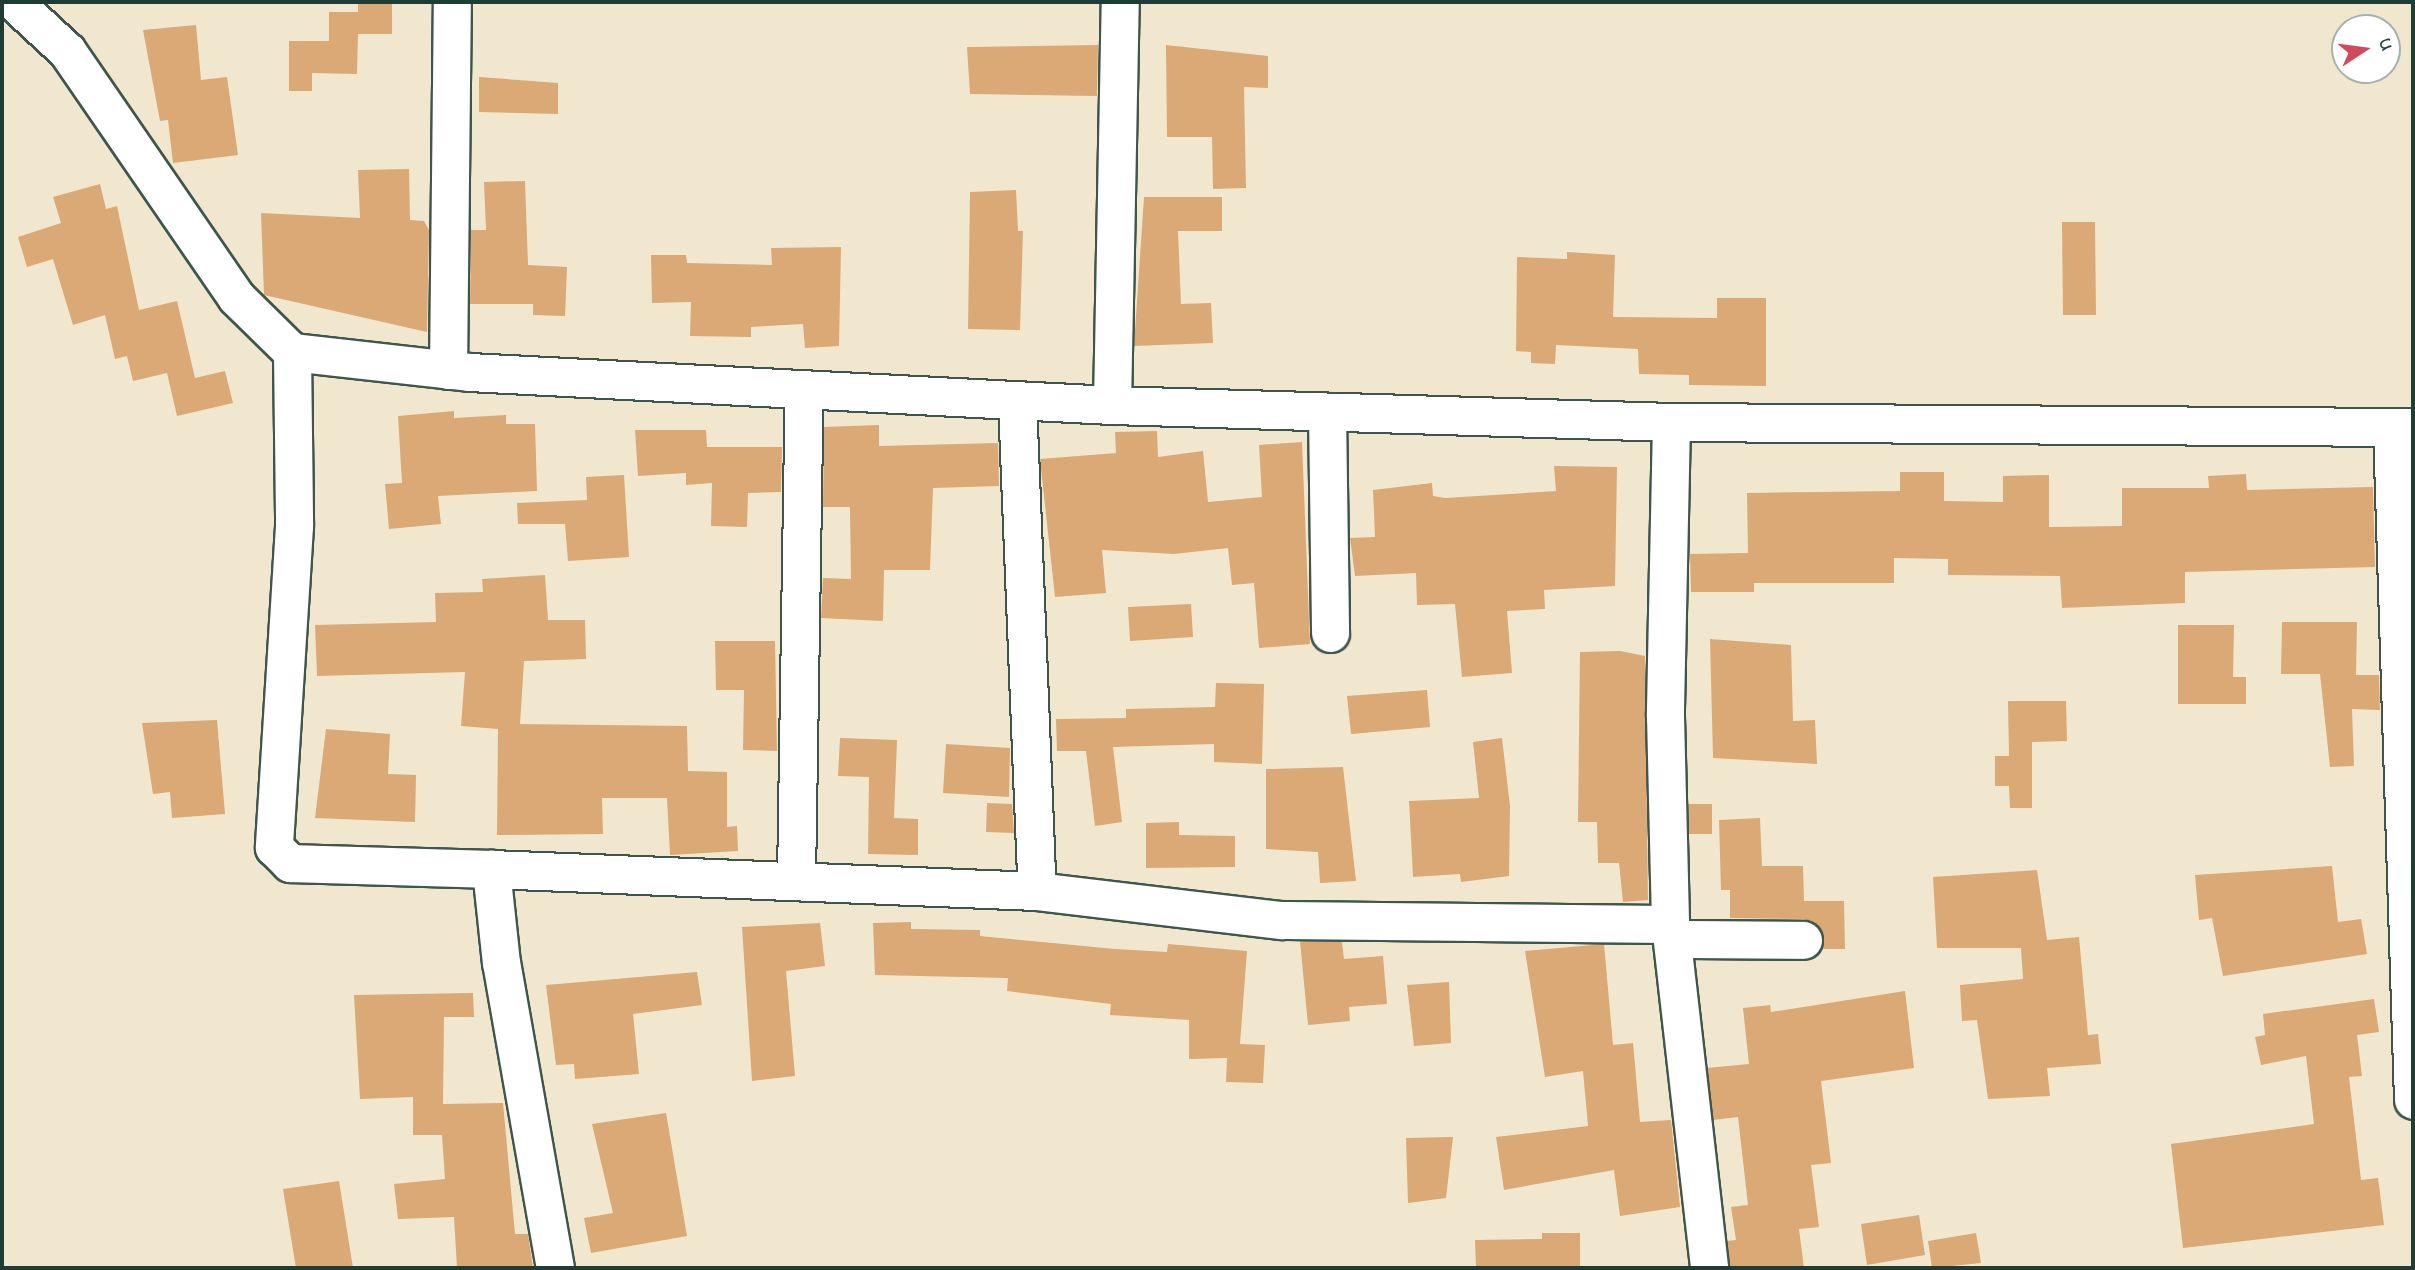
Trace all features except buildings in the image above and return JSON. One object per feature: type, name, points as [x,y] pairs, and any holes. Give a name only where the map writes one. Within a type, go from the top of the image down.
[{"type":"street","points":[[14,2],[67,51],[236,297],[292,352],[448,370],[804,393],[1112,405],[1671,422],[2403,427],[2413,1100]]},
{"type":"street","points":[[448,370],[452,2]]},
{"type":"street","points":[[1112,405],[1120,2]]},
{"type":"street","points":[[292,352],[294,526],[274,848],[290,863],[796,879],[1037,891],[1280,920],[1671,932],[1802,940]]},
{"type":"street","points":[[796,879],[804,393]]},
{"type":"street","points":[[1017,401],[1037,891]]},
{"type":"street","points":[[1327,412],[1329,633]]},
{"type":"street","points":[[1671,422],[1665,716],[1671,932],[1709,1268]]},
{"type":"street","points":[[491,869],[500,963],[555,1268]]}]
